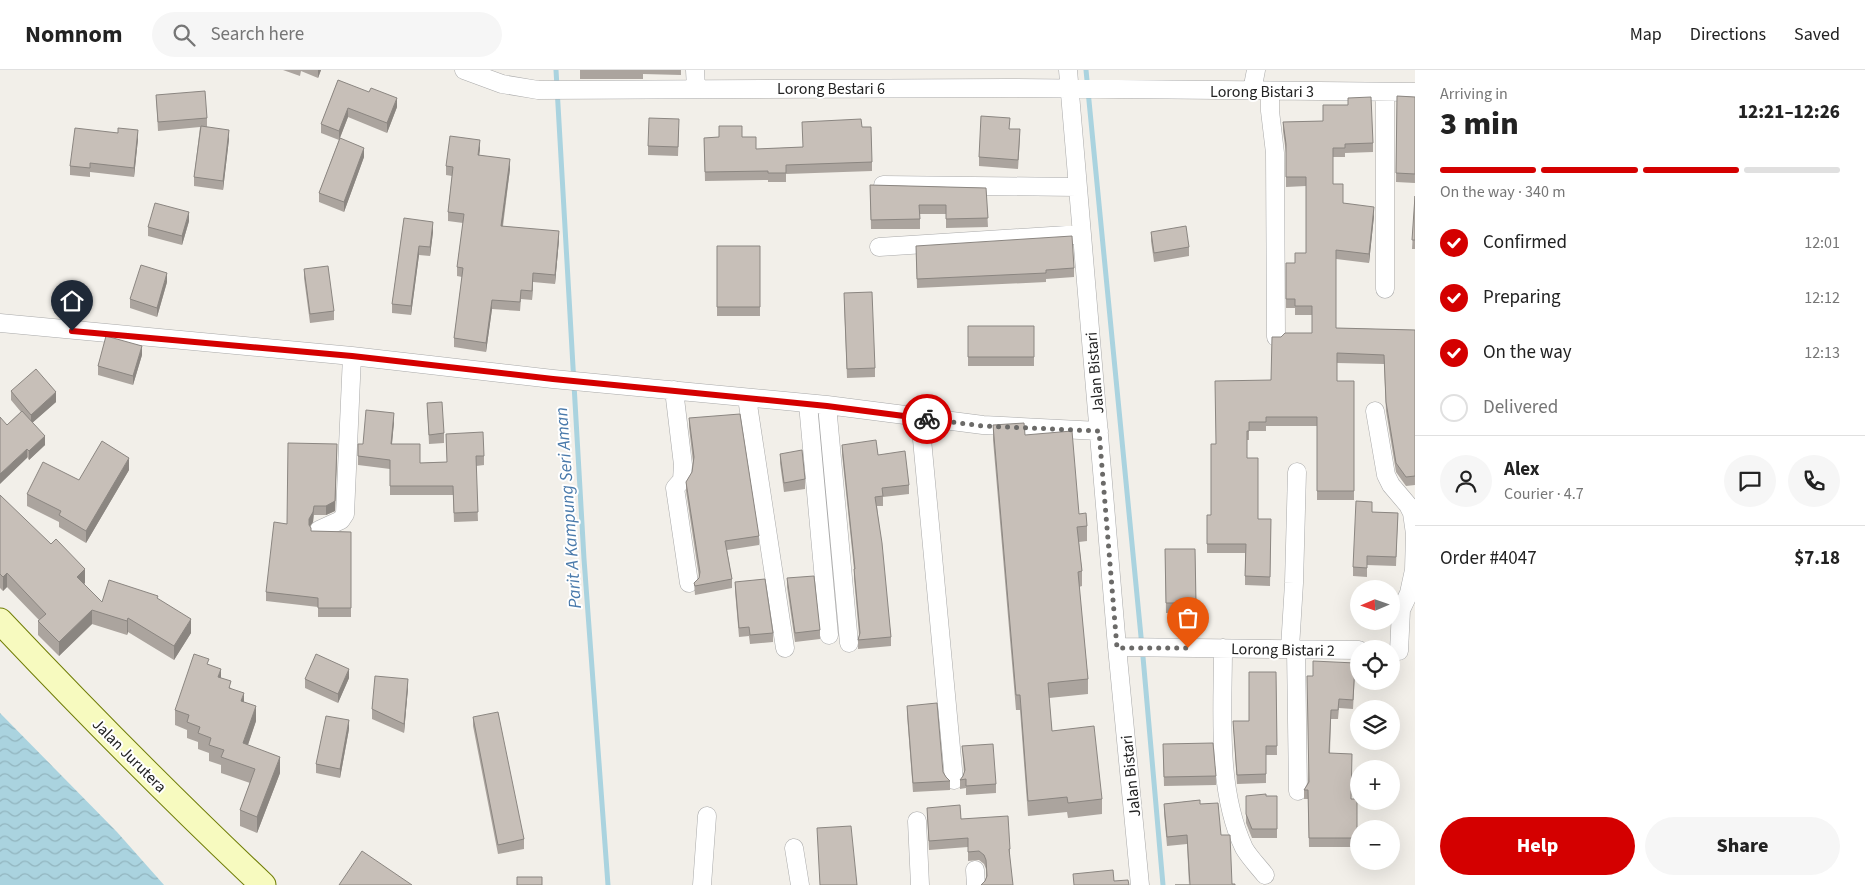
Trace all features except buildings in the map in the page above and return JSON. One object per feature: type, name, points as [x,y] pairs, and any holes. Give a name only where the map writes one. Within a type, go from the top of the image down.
[{"type":"street","name":"Lorong Bestari 6","points":[[464,70],[502,84],[538,90],[696,88],[1109,89]]},
{"type":"street","points":[[695,70],[696,88]]},
{"type":"street","name":"Jalan Bistari","points":[[1068,70],[1077,89],[1077,187],[1099,431],[1123,648],[1140,885]]},
{"type":"street","points":[[1252,91],[1256,70]]},
{"type":"street","name":"Lorong Bistari 3","points":[[1109,89],[1415,92]]},
{"type":"street","points":[[1270,90],[1270,111],[1275,153],[1276,337]]},
{"type":"street","points":[[1385,92],[1385,289]]},
{"type":"street","points":[[883,185],[1077,187]]},
{"type":"street","points":[[880,247],[1082,234]]},
{"type":"street","points":[[0,323],[352,356],[553,379],[827,406],[983,426],[1099,431]]},
{"type":"street","points":[[319,530],[341,520],[345,514],[352,356]]},
{"type":"street","points":[[674,390],[683,465],[682,480],[675,488],[689,583]]},
{"type":"street","points":[[747,398],[785,648]]},
{"type":"street","points":[[808,404],[829,635]]},
{"type":"street","points":[[827,406],[848,643]]},
{"type":"street","points":[[1375,411],[1388,482],[1408,505],[1412,513],[1415,534],[1414,570],[1409,593],[1401,610],[1402,651]]},
{"type":"street","points":[[920,418],[954,780]]},
{"type":"street","points":[[1297,472],[1293,649],[1298,791]]},
{"type":"street","name":"Jalan Jurutera","points":[[0,621],[44,668],[209,834],[263,885]]},
{"type":"street","name":"Lorong Bistari 2","points":[[1123,648],[1350,650]]},
{"type":"street","points":[[1223,648],[1223,744],[1227,786],[1235,825],[1245,849],[1265,875]]},
{"type":"street","points":[[702,885],[707,816]]},
{"type":"street","points":[[917,821],[920,885]]},
{"type":"street","points":[[794,848],[800,885]]},
{"type":"water","points":[[0,713],[117,832],[164,885],[0,885]]},
{"type":"waterway","name":"Parit A Kampung Seri Aman","points":[[556,70],[584,559],[608,885]]},
{"type":"waterway","points":[[1086,70],[1143,657],[1163,885]]},
{"type":"way so far","points":[[927,419],[983,426],[1099,431],[1117,648],[1188,648]]},
{"type":"route","points":[[72,331],[352,356],[553,379],[827,406],[927,419]]}]
